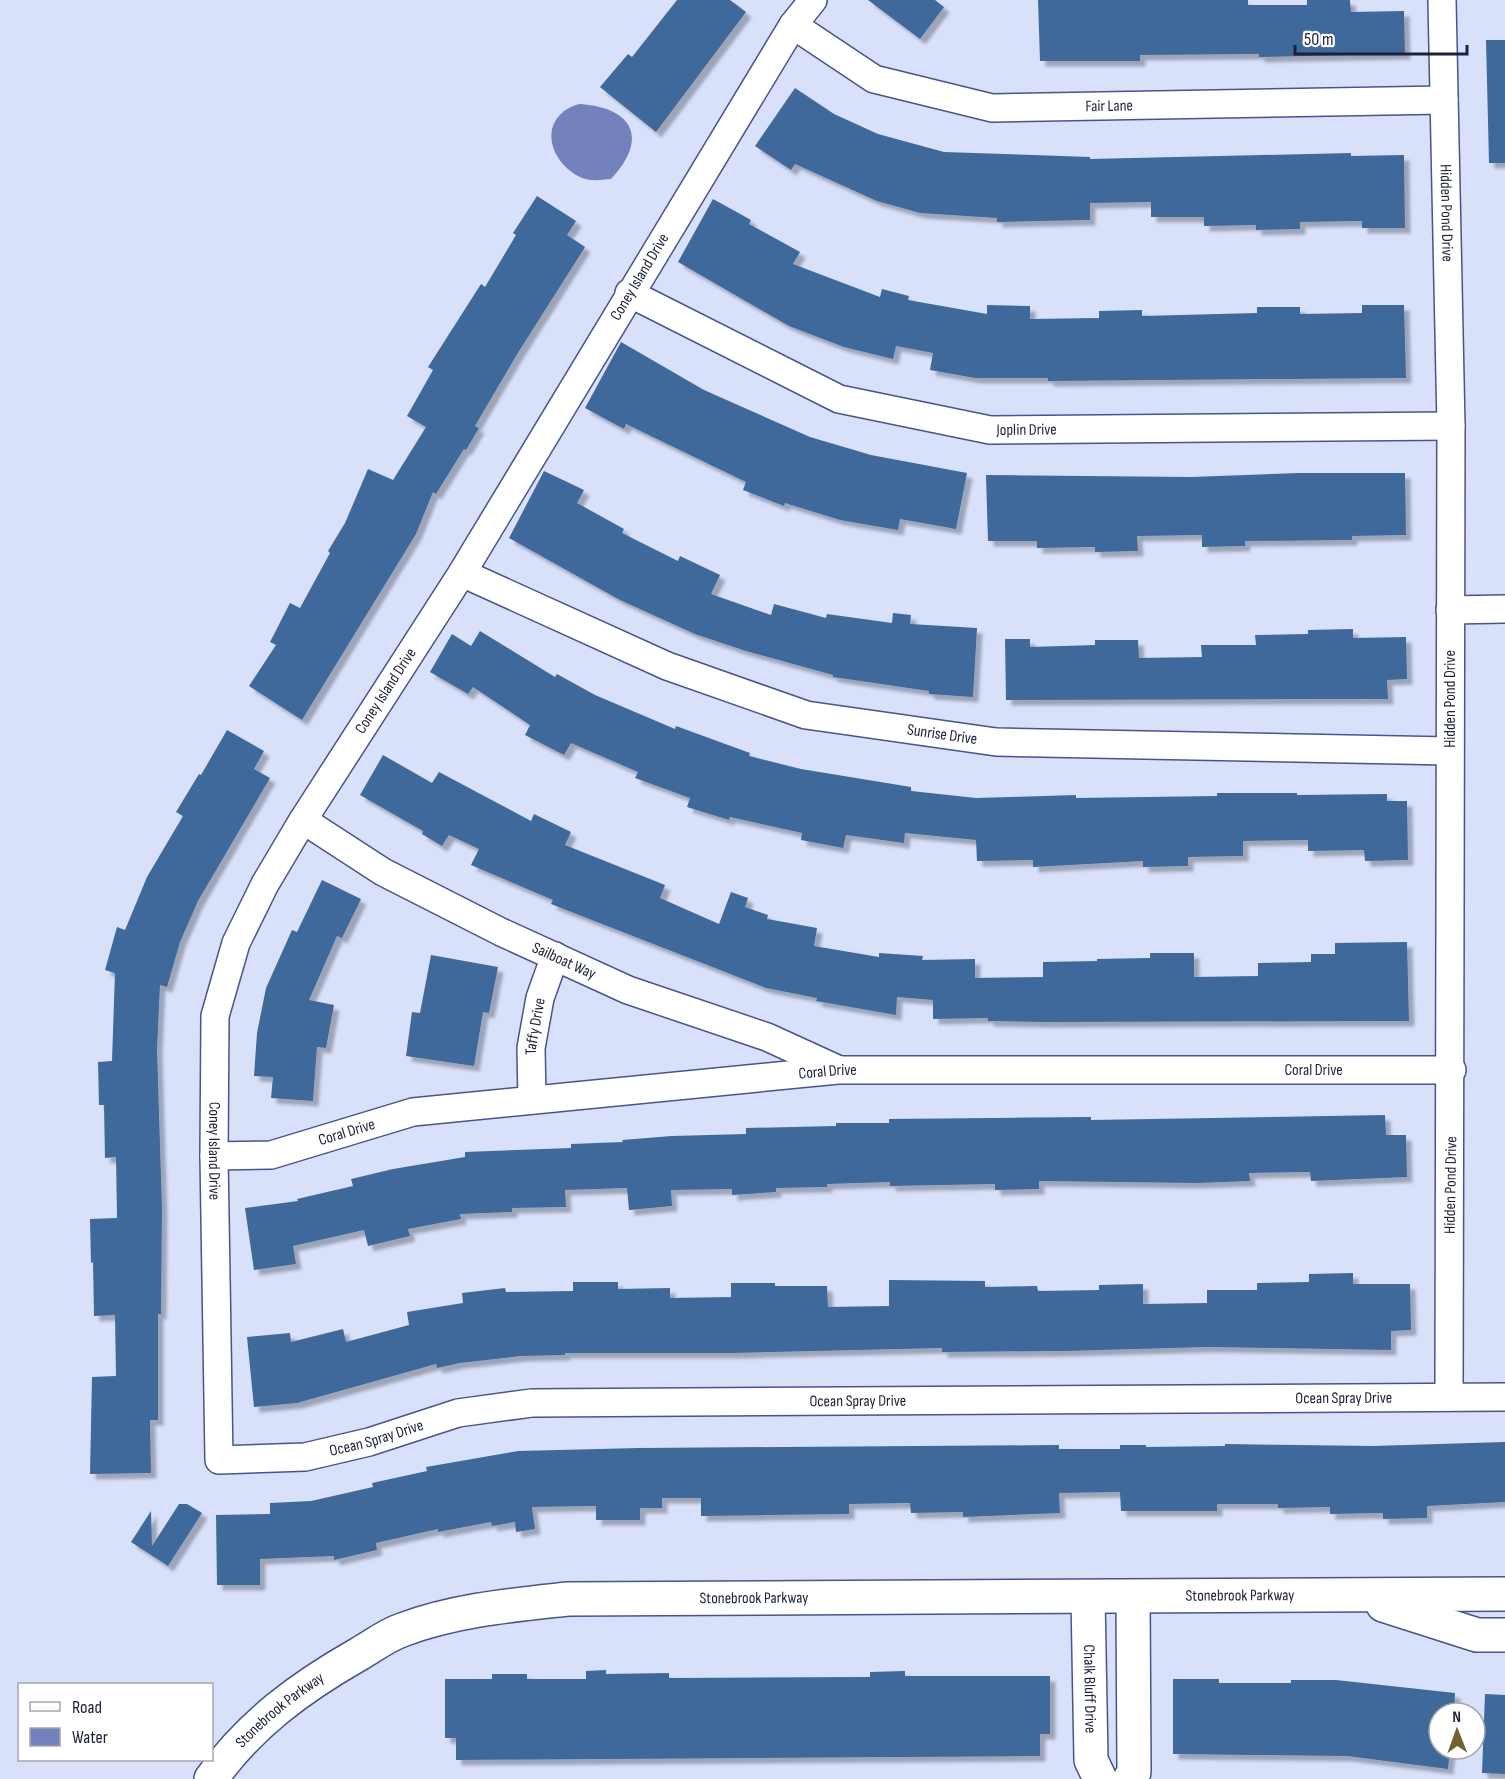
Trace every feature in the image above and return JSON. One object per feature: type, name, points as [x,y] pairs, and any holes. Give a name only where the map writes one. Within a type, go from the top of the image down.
[{"type":"street","name":"Coney Island Drive","points":[[219,1460],[214,1156],[215,1016],[236,943],[264,884],[303,820],[462,573],[629,293],[793,25],[813,0]]},
{"type":"street","name":"Hidden Pond Drive","points":[[1442,0],[1451,426],[1452,1070],[1449,1397]]},
{"type":"street","name":"Fair Lane","points":[[793,25],[874,79],[992,108],[1444,100]]},
{"type":"street","name":"Joplin Drive","points":[[629,293],[839,399],[990,430],[1451,426]]},
{"type":"street","name":"Sunrise Drive","points":[[462,573],[667,666],[806,715],[996,742],[1450,752]]},
{"type":"street","points":[[1450,610],[1505,609]]},
{"type":"street","name":"Sailboat Way","points":[[303,820],[383,872],[555,956],[628,990],[767,1037],[838,1070]]},
{"type":"street","name":"Taffy Drive","points":[[532,1100],[531,1048],[540,998],[555,956]]},
{"type":"street","name":"Coral Drive","points":[[214,1156],[271,1155],[413,1112],[838,1070],[1452,1070]]},
{"type":"street","name":"Ocean Spray Drive","points":[[219,1460],[305,1457],[369,1442],[458,1413],[532,1403],[1505,1397]]},
{"type":"street","name":"Stonebrook Parkway","points":[[211,1779],[262,1719],[312,1680],[402,1630],[489,1608],[568,1599],[1505,1594]]},
{"type":"street","name":"Stonebrook Parkway","points":[[1356,1596],[1477,1635],[1505,1635]]},
{"type":"street","name":"Chalk Bluff Drive","points":[[1088,1597],[1091,1760],[1100,1779]]},
{"type":"street","points":[[1130,1779],[1134,1772],[1134,1597]]},
{"type":"water","points":[[579,104],[612,111],[623,118],[630,127],[632,138],[630,150],[623,164],[611,179],[590,180],[578,176],[559,159],[554,148],[553,127],[557,118],[566,110]]},
{"type":"building","points":[[677,0],[730,0],[746,12],[656,132],[600,87],[628,54],[632,57]]},
{"type":"building","points":[[868,0],[935,0],[944,7],[920,39]]},
{"type":"building","points":[[1038,0],[1248,0],[1248,5],[1307,5],[1307,0],[1350,0],[1351,12],[1404,11],[1405,54],[1259,57],[1259,54],[1140,55],[1140,61],[1040,61]]},
{"type":"building","points":[[1486,40],[1505,40],[1505,163],[1489,163]]},
{"type":"building","points":[[795,88],[834,114],[878,134],[944,152],[1090,157],[1090,159],[1351,153],[1351,156],[1404,155],[1405,228],[1362,228],[1362,221],[1300,222],[1300,229],[1256,230],[1256,225],[1204,226],[1204,217],[1151,217],[1151,202],[1090,203],[1090,220],[997,222],[997,218],[920,213],[877,201],[795,164],[791,170],[755,146]]},
{"type":"building","points":[[537,196],[576,221],[567,235],[585,247],[516,356],[475,426],[479,428],[466,450],[464,449],[436,494],[433,492],[416,534],[302,720],[249,686],[276,645],[270,642],[290,603],[300,608],[330,553],[328,551],[345,523],[368,469],[393,480],[426,427],[407,416],[433,370],[428,367],[481,284],[485,287],[516,235],[513,233]]},
{"type":"building","points":[[713,199],[751,220],[749,224],[800,252],[793,264],[880,297],[882,289],[909,296],[908,300],[987,314],[987,305],[1030,306],[1030,319],[1099,318],[1099,311],[1142,310],[1142,316],[1257,313],[1257,307],[1300,307],[1300,314],[1362,313],[1362,305],[1404,305],[1406,378],[1048,381],[1048,378],[975,378],[930,370],[933,353],[896,346],[893,359],[844,347],[789,326],[678,262]]},
{"type":"building","points":[[621,342],[704,390],[810,437],[871,455],[967,473],[956,529],[900,519],[898,530],[840,520],[785,503],[784,506],[743,490],[746,482],[626,424],[624,429],[585,408]]},
{"type":"building","points":[[544,471],[584,490],[577,503],[624,529],[622,533],[678,561],[680,556],[720,575],[711,594],[771,615],[774,604],[826,618],[827,614],[892,623],[893,613],[911,615],[910,624],[977,628],[973,697],[929,694],[929,691],[833,677],[833,675],[695,634],[620,600],[509,538]]},
{"type":"building","points":[[1298,473],[1405,473],[1406,535],[1352,536],[1352,540],[1245,541],[1245,546],[1202,547],[1202,535],[1137,536],[1138,551],[1095,552],[1095,547],[1037,548],[1037,541],[988,541],[986,475],[1191,477]]},
{"type":"building","points":[[1353,629],[1353,638],[1406,637],[1407,679],[1387,680],[1388,699],[1006,700],[1005,639],[1030,639],[1030,647],[1095,645],[1095,640],[1138,640],[1139,658],[1202,657],[1201,645],[1256,645],[1255,635],[1308,634],[1308,630]]},
{"type":"building","points":[[480,631],[555,677],[557,674],[595,695],[675,729],[676,726],[750,753],[749,756],[801,769],[911,787],[911,791],[976,798],[1076,795],[1076,798],[1217,796],[1217,793],[1387,794],[1387,801],[1407,801],[1408,860],[1365,861],[1364,850],[1308,851],[1308,840],[1243,841],[1243,856],[1188,857],[1188,866],[1143,867],[1143,861],[1033,867],[1033,860],[977,861],[976,840],[905,833],[904,843],[846,835],[843,848],[801,840],[802,833],[730,817],[729,820],[687,807],[690,798],[635,778],[638,772],[571,743],[564,755],[525,735],[530,725],[473,687],[468,694],[430,672],[452,634],[471,646]]},
{"type":"building","points":[[227,730],[264,751],[254,769],[270,778],[198,901],[180,942],[167,987],[160,985],[157,1049],[162,1209],[161,1314],[158,1314],[158,1420],[150,1420],[151,1473],[90,1474],[92,1377],[116,1376],[115,1315],[94,1316],[93,1262],[91,1263],[90,1219],[117,1218],[116,1157],[105,1158],[104,1105],[99,1105],[98,1062],[112,1061],[115,973],[105,970],[117,927],[125,930],[147,877],[183,816],[176,812]]},
{"type":"building","points":[[383,755],[432,783],[439,772],[531,821],[534,814],[571,832],[565,845],[665,885],[660,898],[719,924],[731,892],[748,898],[745,907],[768,915],[767,919],[817,928],[814,946],[879,957],[879,953],[923,956],[922,960],[975,959],[975,978],[1043,977],[1043,962],[1150,958],[1150,953],[1194,953],[1194,977],[1258,976],[1258,963],[1311,962],[1311,954],[1335,954],[1335,943],[1407,942],[1409,1021],[988,1021],[988,1018],[933,1019],[933,1000],[897,997],[896,1015],[816,1001],[817,998],[766,988],[551,904],[553,900],[471,865],[479,849],[449,835],[442,846],[422,834],[423,831],[360,795]]},
{"type":"building","points":[[322,880],[361,899],[342,938],[337,936],[309,1000],[334,1005],[326,1048],[317,1047],[313,1101],[271,1098],[273,1077],[254,1076],[257,1033],[266,988],[292,930],[297,932]]},
{"type":"building","points":[[431,955],[498,967],[489,1013],[483,1012],[474,1066],[406,1056],[412,1012],[420,1013]]},
{"type":"building","points":[[1385,1115],[1386,1135],[1406,1135],[1407,1177],[1311,1181],[1310,1172],[1249,1173],[1250,1181],[1197,1183],[1039,1181],[1039,1189],[995,1190],[995,1184],[890,1186],[890,1182],[776,1188],[776,1192],[732,1195],[732,1189],[671,1190],[672,1206],[629,1210],[627,1188],[565,1190],[566,1207],[512,1208],[512,1212],[460,1214],[461,1219],[408,1229],[410,1236],[368,1246],[364,1230],[293,1246],[296,1264],[254,1270],[245,1208],[298,1201],[297,1199],[353,1186],[351,1179],[393,1169],[465,1157],[465,1152],[571,1148],[571,1144],[623,1142],[622,1140],[672,1136],[746,1134],[746,1128],[836,1126],[836,1123],[889,1123],[889,1119],[1091,1117],[1091,1120]]},
{"type":"building","points":[[1353,1273],[1353,1284],[1410,1284],[1411,1330],[1391,1331],[1391,1350],[1207,1347],[1065,1351],[942,1352],[942,1348],[731,1353],[565,1353],[565,1355],[521,1356],[460,1363],[437,1368],[436,1364],[297,1403],[254,1407],[247,1337],[290,1333],[291,1342],[343,1329],[346,1342],[409,1325],[407,1312],[463,1303],[462,1293],[505,1288],[506,1292],[573,1291],[573,1282],[618,1282],[618,1289],[670,1288],[670,1298],[731,1297],[731,1283],[827,1286],[828,1307],[889,1306],[889,1280],[985,1281],[985,1287],[1037,1286],[1038,1291],[1099,1290],[1099,1285],[1143,1284],[1143,1304],[1207,1303],[1207,1290],[1257,1290],[1257,1283],[1309,1282],[1309,1274]]},
{"type":"building","points":[[1505,1442],[1505,1502],[1427,1506],[1427,1518],[1383,1519],[1383,1513],[1330,1514],[1330,1507],[1278,1508],[1278,1504],[1217,1504],[1217,1511],[1121,1511],[1120,1492],[1059,1493],[1060,1513],[963,1517],[963,1512],[911,1513],[910,1503],[849,1504],[849,1514],[701,1516],[701,1498],[662,1498],[662,1508],[640,1508],[640,1520],[596,1520],[596,1506],[532,1507],[535,1529],[516,1532],[515,1522],[492,1526],[491,1522],[438,1532],[438,1529],[376,1543],[377,1550],[334,1560],[334,1556],[260,1559],[260,1585],[217,1585],[216,1515],[270,1514],[270,1503],[311,1501],[373,1487],[372,1483],[427,1471],[426,1467],[518,1451],[1059,1445],[1059,1449],[1120,1449],[1120,1445],[1146,1445],[1146,1447],[1225,1446],[1225,1444],[1373,1446]]},
{"type":"building","points":[[179,1504],[187,1504],[202,1513],[168,1566],[131,1542],[151,1511],[152,1546]]},
{"type":"building","points":[[606,1670],[606,1674],[669,1673],[669,1678],[870,1677],[870,1672],[905,1671],[905,1676],[1050,1676],[1050,1734],[1040,1734],[1040,1756],[456,1760],[456,1738],[445,1738],[445,1679],[492,1679],[492,1674],[527,1674],[527,1679],[586,1679],[586,1671]]},
{"type":"building","points":[[1173,1679],[1219,1679],[1219,1683],[1291,1683],[1291,1680],[1336,1680],[1455,1693],[1455,1701],[1427,1701],[1427,1761],[1449,1761],[1448,1769],[1347,1756],[1173,1754]]},
{"type":"building","points":[[1485,1694],[1505,1695],[1505,1774],[1482,1773],[1482,1761],[1487,1761],[1487,1701],[1485,1701]]}]
